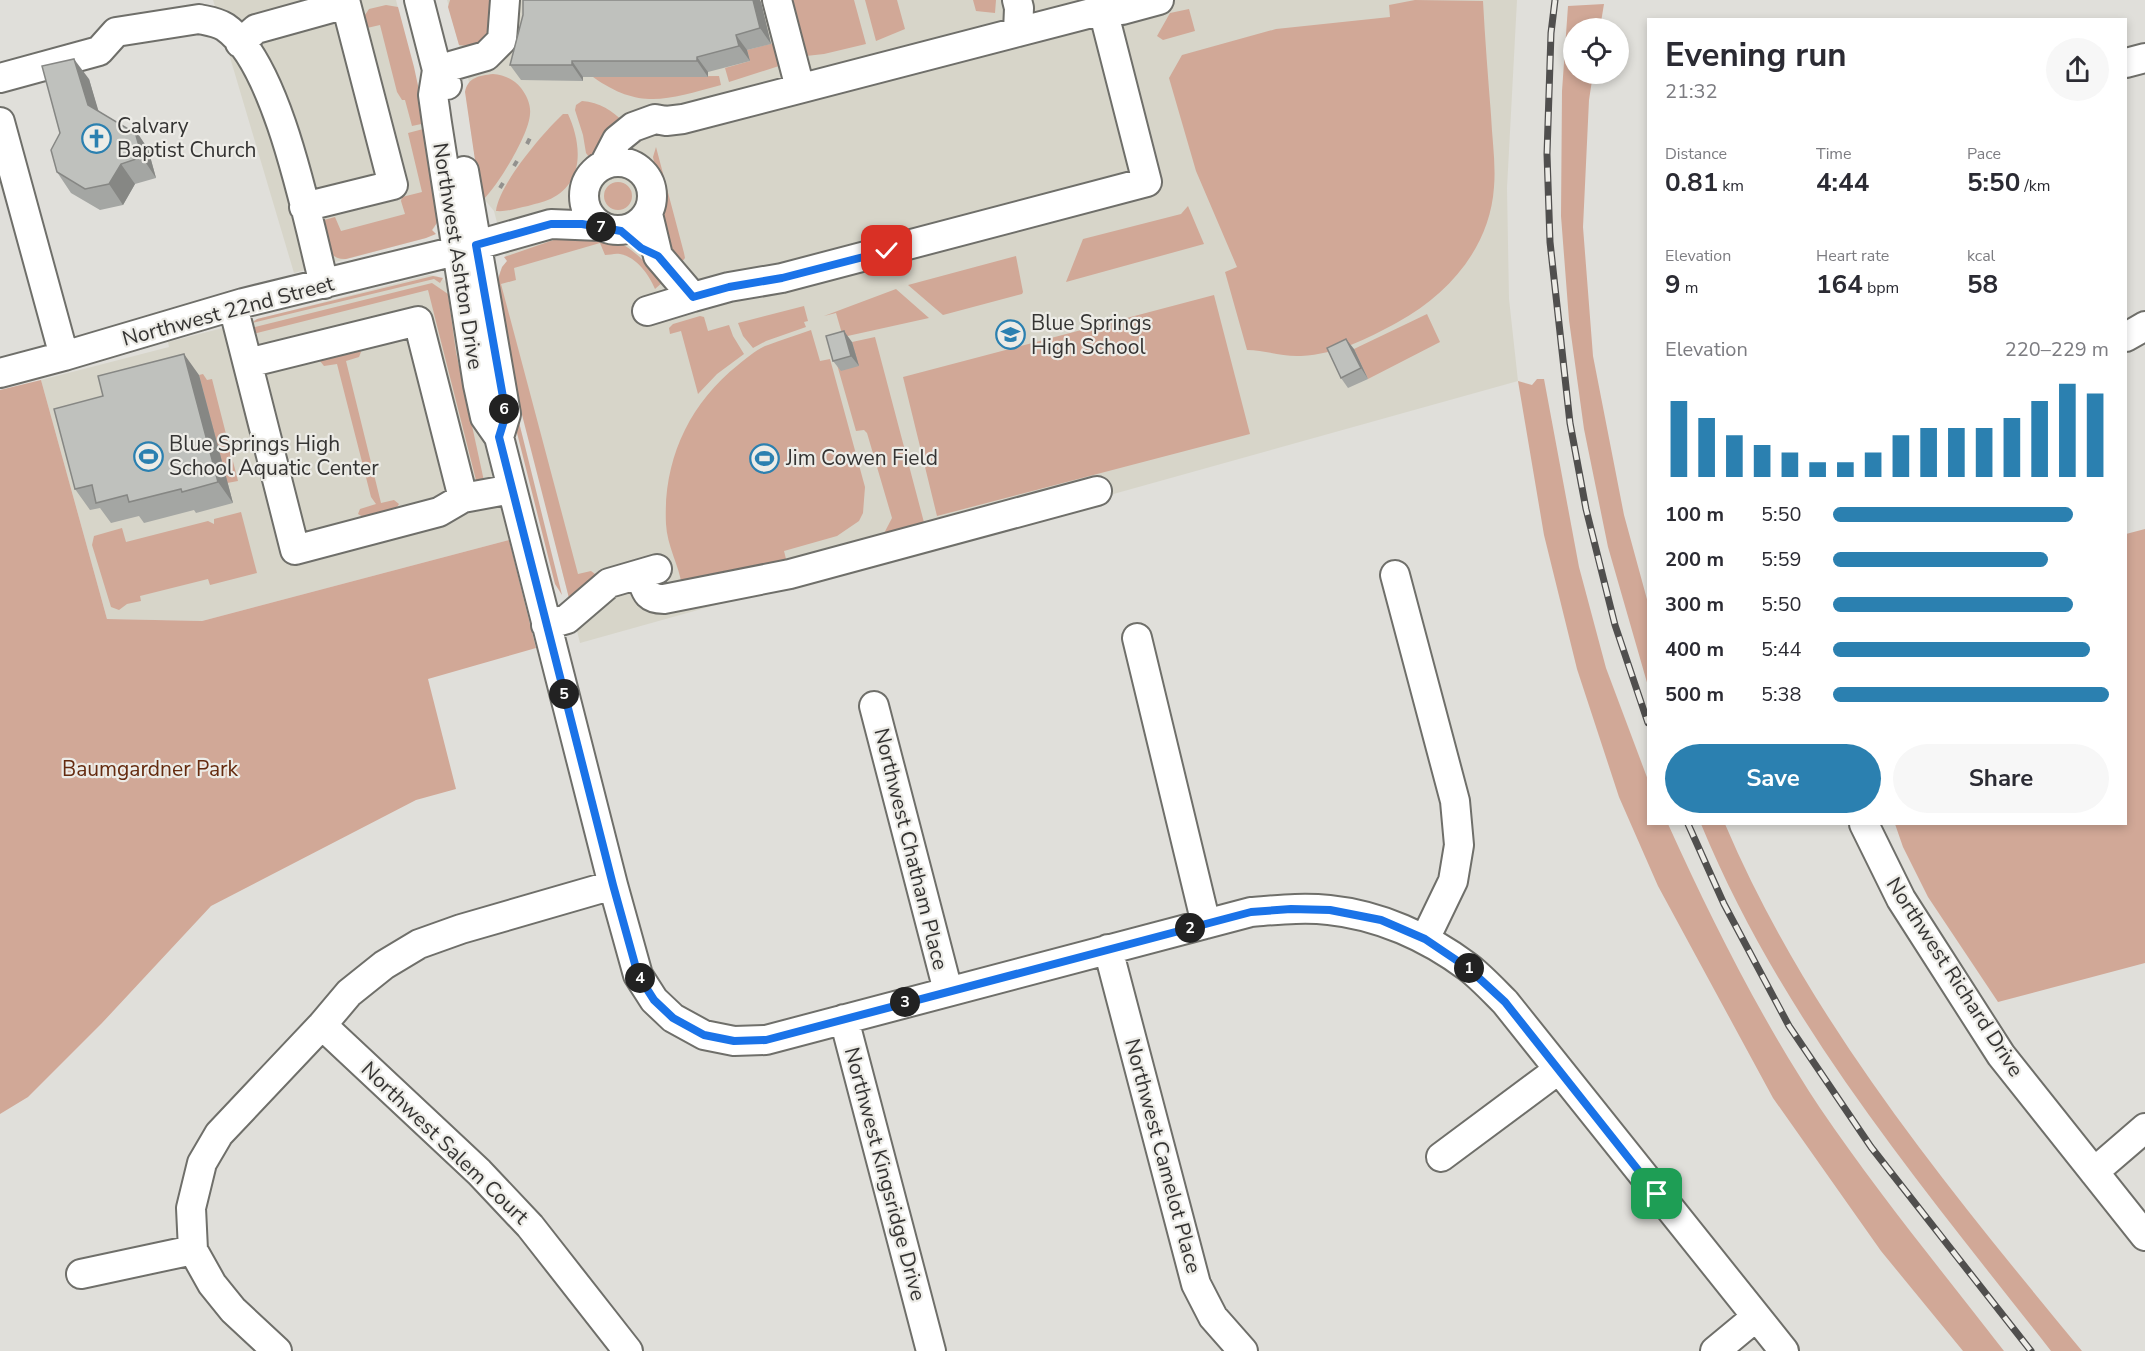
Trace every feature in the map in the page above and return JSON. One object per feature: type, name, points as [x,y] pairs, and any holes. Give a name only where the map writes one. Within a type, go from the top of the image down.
[{"type":"street","name":"Northwest Ashton Drive","points":[[419,0],[437,70],[434,95],[466,248],[485,417],[499,437],[638,975],[654,1000],[673,1018],[704,1035],[734,1041],[766,1040],[844,1018]]},
{"type":"street","points":[[437,70],[486,56],[502,40],[505,0]]},
{"type":"street","points":[[777,0],[800,88]]},
{"type":"street","points":[[1017,0],[1018,32]]},
{"type":"street","points":[[604,165],[617,140],[627,132],[653,119],[666,121],[683,119],[1103,10],[1122,10],[1159,0]]},
{"type":"street","points":[[240,43],[256,29],[354,2],[393,185],[304,207]]},
{"type":"street","points":[[646,311],[729,287],[793,276],[1147,182],[1103,10]]},
{"type":"street","points":[[0,78],[99,51],[116,32],[199,19],[212,21],[224,27],[240,43],[259,71],[277,109],[324,284]]},
{"type":"street","points":[[2127,63],[2145,58]]},
{"type":"street","points":[[638,168],[645,143],[660,130],[666,121]]},
{"type":"street","points":[[0,122],[64,356]]},
{"type":"street","points":[[615,162],[627,163],[638,168],[650,184],[651,204],[648,214],[632,228],[551,224],[584,193],[590,176],[604,165],[615,162]]},
{"type":"street","points":[[584,193],[587,212],[641,248],[658,256],[693,297]]},
{"type":"street","points":[[648,214],[658,256]]},
{"type":"street","name":"Northwest 22nd Street","points":[[0,373],[233,306],[466,248],[551,224]]},
{"type":"street","points":[[233,306],[295,550],[440,512],[463,498],[512,489]]},
{"type":"street","points":[[248,363],[418,321],[463,498]]},
{"type":"street","points":[[2127,336],[2145,326]]},
{"type":"street","points":[[546,625],[567,619],[609,583],[649,571],[647,595],[654,599],[664,599],[790,574],[1097,491]]},
{"type":"street","points":[[1395,575],[1455,801],[1459,845],[1453,881],[1425,939]]},
{"type":"street","points":[[1137,638],[1206,924]]},
{"type":"street","name":"Northwest Chatham Place","points":[[874,706],[948,991]]},
{"type":"street","name":"Northwest Richard Drive","points":[[1864,825],[1901,899],[1979,1023],[2001,1055],[2145,1236]]},
{"type":"street","points":[[277,1351],[233,1310],[212,1284],[194,1250],[191,1208],[202,1163],[219,1134],[322,1025],[349,993],[384,965],[419,944],[461,929],[613,885]]},
{"type":"street","name":"Northwest Kingsridge Drive","points":[[931,1351],[844,1018],[1251,912],[1291,909],[1330,910],[1381,920],[1425,939],[1468,968],[1505,1002],[1784,1351]]},
{"type":"street","name":"Northwest Camelot Place","points":[[1108,949],[1196,1284],[1213,1317],[1237,1347],[1243,1351]]},
{"type":"street","name":"Northwest Salem Court","points":[[322,1025],[479,1172],[530,1226],[628,1351]]},
{"type":"street","points":[[1441,1157],[1558,1070]]},
{"type":"street","points":[[2094,1172],[2145,1128]]},
{"type":"street","points":[[81,1274],[194,1250]]},
{"type":"street","points":[[1715,1351],[1756,1317]]},
{"type":"path","points":[[527,144],[530,138]]},
{"type":"path","points":[[514,166],[516,161]]},
{"type":"path","points":[[500,188],[503,183]]},
{"type":"shaded area","points":[[213,0],[396,0],[421,100],[435,227],[426,238],[294,273]]},
{"type":"shaded area","name":"Blue Springs High School","points":[[447,0],[1517,0],[1507,188],[1509,299],[1518,381],[580,643],[513,371],[498,284],[500,272],[507,261],[494,211],[480,194],[466,94],[469,82]]},
{"type":"shaded area","points":[[429,275],[437,276],[450,284],[481,431],[509,540],[202,621],[107,619],[41,380],[169,347],[168,342]]},
{"type":"green space","points":[[450,0],[491,0],[490,33],[476,44],[459,45],[448,7]]},
{"type":"green space","points":[[786,0],[854,0],[866,44],[806,56]]},
{"type":"green space","points":[[865,0],[897,0],[905,29],[876,41]]},
{"type":"green space","points":[[973,0],[996,0],[995,13],[976,11]]},
{"type":"green space","points":[[1415,0],[1483,1],[1494,151],[1494,187],[1491,209],[1475,249],[1450,283],[1434,298],[1417,311],[1363,340],[1314,355],[1287,355],[1247,350],[1225,272],[1237,267],[1196,171],[1169,78],[1182,55],[1276,29],[1390,17],[1389,5]]},
{"type":"green space","points":[[1604,4],[1602,18],[1567,18],[1568,6]]},
{"type":"green space","points":[[386,5],[398,7],[426,123],[412,126],[405,100],[402,100],[397,92],[380,25],[367,28],[363,18],[369,9]]},
{"type":"green space","points":[[1189,9],[1195,31],[1163,40],[1157,36],[1170,13]]},
{"type":"green space","points":[[774,43],[779,66],[729,82],[725,68],[750,61],[747,50]]},
{"type":"green space","points":[[493,74],[509,78],[518,85],[528,101],[530,114],[524,134],[512,159],[484,199],[480,194],[465,92],[471,80]]},
{"type":"green space","points":[[719,76],[721,85],[670,98],[655,99],[626,95],[593,77]]},
{"type":"green space","points":[[1563,77],[1563,84],[1591,84],[1583,227],[1593,356],[1624,515],[1647,599],[1647,683],[1608,547],[1584,429],[1569,320],[1561,216]]},
{"type":"green space","points":[[582,101],[605,108],[624,122],[592,161],[586,153],[575,110],[576,105]]},
{"type":"green space","points":[[563,114],[568,114],[576,136],[578,160],[571,181],[564,190],[548,200],[512,210],[496,211],[513,173]]},
{"type":"green space","points":[[427,128],[439,220],[432,230],[436,234],[346,259],[330,253],[321,224],[324,220],[335,217],[341,231],[405,214],[402,197],[422,192],[408,133]]},
{"type":"green space","points":[[656,147],[684,253],[685,258],[681,263],[667,245],[657,215],[660,191],[653,157]]},
{"type":"green space","points":[[618,182],[628,186],[632,196],[628,206],[618,210],[608,206],[604,196],[608,186]]},
{"type":"green space","points":[[1188,206],[1204,244],[1066,282],[1083,239],[1181,214]]},
{"type":"green space","points":[[568,235],[597,235],[617,241],[634,252],[664,281],[655,289],[637,263],[620,254],[605,255],[600,243],[514,268],[516,280],[501,284],[578,574],[591,571],[595,574],[595,578],[574,598],[569,598],[520,407],[511,366],[498,279],[507,261],[504,257]]},
{"type":"green space","points":[[1016,256],[1022,294],[943,315],[908,285]]},
{"type":"green space","points":[[433,276],[443,278],[440,283],[434,279],[252,323],[257,319]]},
{"type":"green space","points":[[432,283],[448,294],[456,352],[484,481],[476,480],[428,290],[249,335],[249,331],[255,327]]},
{"type":"green space","points":[[896,289],[929,318],[843,337],[836,313],[824,316]]},
{"type":"green space","points":[[1214,295],[1250,434],[937,516],[903,377]]},
{"type":"green space","points":[[804,306],[808,321],[804,322],[806,327],[753,348],[743,336],[738,323]]},
{"type":"green space","points":[[1427,314],[1440,342],[1368,379],[1354,349]]},
{"type":"green space","points":[[700,316],[704,317],[708,331],[729,325],[744,354],[717,374],[698,394],[681,331],[670,334],[669,328],[673,324]]},
{"type":"green space","name":"Jim Cowen Field","points":[[811,330],[820,361],[830,359],[865,487],[863,513],[859,521],[837,536],[784,551],[788,567],[682,586],[668,540],[666,501],[674,457],[692,416],[720,381],[764,346]]},
{"type":"green space","points":[[875,337],[926,530],[879,543],[892,518],[867,433],[864,430],[856,431],[834,354],[858,366],[852,342]]},
{"type":"green space","points":[[359,350],[361,352],[359,357],[346,361],[381,503],[394,500],[399,504],[396,509],[363,517],[358,514],[360,509],[376,504],[371,497],[337,364],[324,366],[320,361]]},
{"type":"green space","points":[[203,374],[207,380],[212,379],[238,481],[227,483],[199,375]]},
{"type":"green space","points":[[1537,379],[1544,379],[1579,567],[1606,668],[1647,777],[1647,825],[1668,825],[1738,969],[1798,1074],[1864,1170],[2004,1351],[1963,1351],[1881,1251],[1773,1098],[1658,886],[1619,797],[1577,669],[1544,535],[1518,381],[1532,385]]},
{"type":"green space","name":"Baumgardner Park","points":[[41,380],[107,619],[202,621],[509,540],[536,648],[428,679],[456,789],[416,800],[211,906],[102,1023],[28,1097],[0,1114],[0,390]]},
{"type":"green space","points":[[514,402],[562,595],[555,584],[512,413]]},
{"type":"green space","points":[[241,512],[257,573],[210,585],[208,579],[140,596],[141,601],[127,604],[119,610],[111,607],[92,545],[94,536],[122,528],[126,542],[208,521],[214,524],[214,519]]},
{"type":"green space","points":[[2145,529],[2145,963],[1998,1002],[1928,897],[1903,847],[1895,825],[2127,825],[2127,534]]},
{"type":"green space","points":[[1701,825],[1725,825],[1759,896],[1797,966],[1839,1034],[1884,1100],[1932,1164],[2082,1351],[2051,1351],[1904,1163],[1813,1034],[1734,896]]},
{"type":"building","points":[[523,0],[753,0],[760,28],[736,35],[739,46],[697,57],[697,61],[572,61],[572,65],[510,65],[523,15]]},
{"type":"building","name":"Calvary Baptist Church","points":[[74,59],[88,105],[128,129],[134,128],[142,157],[121,164],[109,184],[85,189],[57,172],[51,150],[60,133],[42,66]]},
{"type":"building","points":[[844,331],[851,356],[833,361],[826,336]]},
{"type":"building","points":[[1346,339],[1361,368],[1341,378],[1327,348]]},
{"type":"building","name":"Blue Springs High School Aquatic Center","points":[[184,354],[218,482],[182,492],[181,489],[129,502],[127,495],[96,503],[92,485],[75,489],[54,409],[103,396],[98,376]]},
{"type":"railway","points":[[1555,0],[1551,33],[1547,154],[1550,242],[1570,423],[1586,509],[1615,625],[1647,720]]},
{"type":"railway","points":[[1688,825],[1724,904],[1789,1026],[1871,1147],[2031,1351]]},
{"type":"place","name":"Calvary Baptist Church","points":[[96,138]]},
{"type":"place","name":"Blue Springs High School","points":[[1010,335]]},
{"type":"place","name":"Blue Springs High School Aquatic Center","points":[[148,456]]},
{"type":"place","name":"Jim Cowen Field","points":[[765,458]]},
{"type":"route","points":[[887,251],[782,278],[729,287],[693,297],[658,256],[641,248],[621,231],[582,224],[551,224],[476,245],[491,340],[506,414],[499,437],[613,885],[638,975],[654,1000],[673,1018],[704,1035],[734,1041],[766,1040],[1251,912],[1291,909],[1330,910],[1381,920],[1425,939],[1468,968],[1505,1002],[1657,1194]]}]
